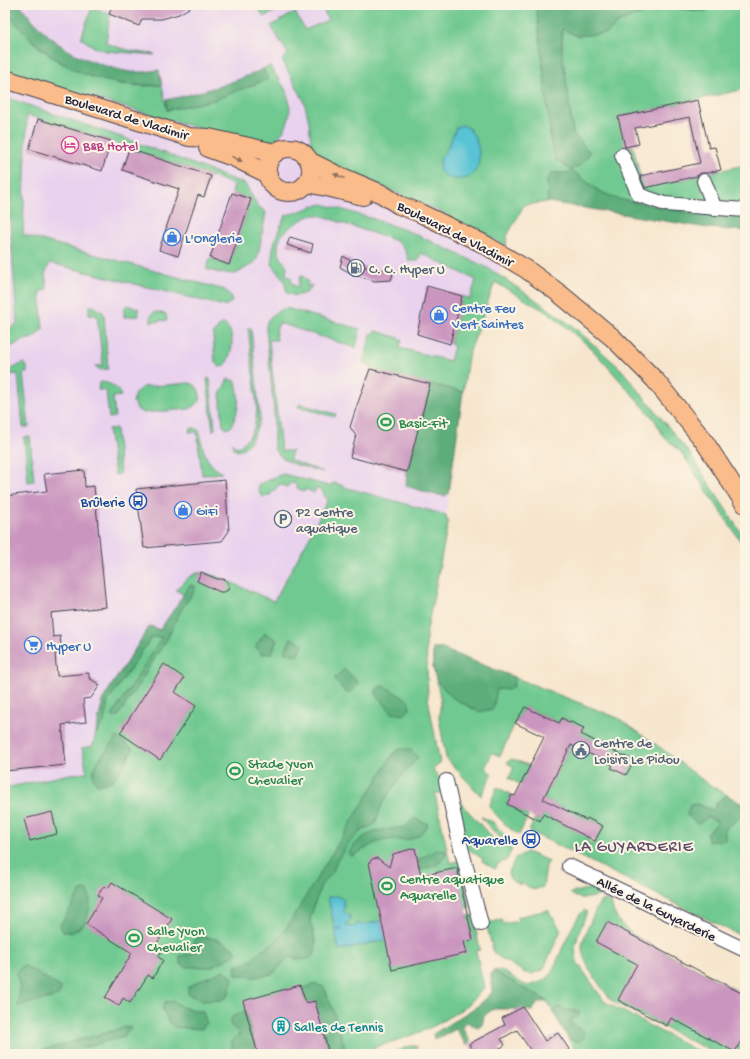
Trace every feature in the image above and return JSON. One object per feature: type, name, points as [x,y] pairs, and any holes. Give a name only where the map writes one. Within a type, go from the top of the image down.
[{"type":"main road","name":"Boulevard de Vladimir","points":[[5,79],[189,137],[209,138],[275,153]]},
{"type":"main road","points":[[189,137],[206,147],[233,157],[268,174]]},
{"type":"main road","points":[[282,148],[297,148],[303,152],[311,162],[311,177],[307,184],[297,191],[285,191],[274,186],[270,180],[268,174],[268,163],[275,153],[282,148]]},
{"type":"main road","name":"Boulevard de Vladimir","points":[[311,162],[382,194],[399,205],[442,223],[503,254],[560,294],[599,325],[634,358],[679,408],[704,441],[745,504]]},
{"type":"main road","points":[[307,184],[331,188],[399,205]]},
{"type":"street","points":[[622,155],[639,195],[665,204],[715,209],[745,210]]},
{"type":"street","points":[[704,181],[715,209]]},
{"type":"street","points":[[446,781],[460,844],[481,924]]},
{"type":"street","name":"Allée de la Guyarderie","points":[[569,866],[745,950]]},
{"type":"shaded area","points":[[5,5],[321,5],[328,20],[304,30],[295,12],[271,26],[288,55],[282,60],[334,158],[507,236],[505,257],[468,357],[446,515],[344,487],[317,522],[273,602],[184,595],[160,631],[150,626],[96,734],[93,746],[83,748],[87,773],[70,774],[5,788]]},
{"type":"green space","points":[[10,5],[20,5],[48,35],[66,49],[94,62],[131,72],[159,70],[162,85],[114,83],[73,69],[55,59],[21,29],[5,10],[5,8]]},
{"type":"green space","points":[[256,5],[288,5],[264,17]]},
{"type":"green space","points":[[321,5],[548,5],[550,139],[555,159],[590,153],[573,133],[562,50],[562,29],[617,23],[661,7],[706,11],[712,5],[741,5],[745,16],[745,89],[619,117],[626,147],[633,146],[643,188],[745,165],[745,216],[692,214],[617,199],[599,191],[571,170],[569,173],[552,173],[547,180],[548,202],[524,205],[507,236],[506,246],[441,212],[327,163],[317,155],[311,143],[309,122],[304,101],[282,60],[288,54],[271,26],[295,12],[305,30],[328,20]]},
{"type":"green space","points":[[536,5],[611,5],[612,9],[633,5],[712,5],[706,11],[661,7],[617,23],[608,33],[577,36],[562,29],[562,50],[573,133],[590,153],[581,165],[571,170],[555,159],[552,149]]},
{"type":"green space","points":[[92,7],[110,14],[106,43],[120,48],[155,55],[106,51],[94,47],[81,38]]},
{"type":"green space","points":[[5,10],[37,46],[58,61],[74,69],[119,84],[142,86],[162,85],[167,110],[214,100],[267,79],[263,69],[270,66],[287,94],[290,108],[288,122],[285,129],[275,139],[268,142],[252,142],[123,107],[5,71]]},
{"type":"green space","points":[[263,69],[268,79],[214,100],[167,110],[166,100],[215,88]]},
{"type":"green space","points":[[5,97],[127,139],[245,184],[258,206],[266,212],[258,256],[254,263],[236,274],[220,273],[206,269],[210,258],[229,265],[251,199],[232,193],[234,185],[211,176],[129,149],[111,141],[27,115],[23,235],[225,290],[231,296],[232,302],[224,306],[50,263],[45,274],[47,289],[40,292],[43,329],[33,338],[21,341],[5,350],[5,331],[17,324],[10,220],[9,146],[5,146]]},
{"type":"green space","points":[[5,156],[9,156],[10,203],[5,207]]},
{"type":"green space","points":[[571,170],[599,191],[617,199],[692,214],[745,216],[745,231],[708,228],[548,202],[547,180],[552,173],[569,173]]},
{"type":"green space","points":[[323,204],[377,220],[413,233],[488,268],[575,328],[621,369],[690,454],[745,539],[745,548],[681,452],[664,437],[654,419],[592,349],[553,316],[495,282],[468,357],[463,392],[372,370],[372,366],[363,363],[371,334],[376,331],[402,339],[400,348],[450,361],[454,346],[450,344],[462,296],[470,299],[476,280],[421,253],[418,261],[409,261],[404,249],[394,240],[327,217],[315,215],[306,217],[286,231],[280,238],[278,250],[280,257],[287,266],[286,276],[292,278],[291,281],[293,284],[298,287],[300,277],[303,276],[308,282],[307,287],[312,285],[308,292],[302,294],[295,295],[287,293],[284,280],[272,264],[274,245],[278,233],[286,215]]},
{"type":"green space","points":[[127,305],[138,308],[139,316],[124,317],[124,308]]},
{"type":"green space","points":[[90,306],[93,306],[103,312],[104,315],[108,369],[101,370],[95,366],[103,365],[97,315],[89,315]]},
{"type":"green space","points":[[286,308],[360,329],[356,348],[279,323],[276,331],[277,340],[269,340],[281,451],[292,451],[290,460],[323,472],[289,462],[278,454],[274,448],[274,411],[266,325],[272,315]]},
{"type":"green space","points":[[156,312],[166,314],[167,320],[151,322],[151,315]]},
{"type":"green space","points":[[221,324],[228,327],[231,333],[232,343],[229,358],[225,366],[219,367],[215,363],[213,334]]},
{"type":"green space","points":[[248,328],[251,328],[260,418],[253,438],[246,446],[237,451],[233,448],[232,442],[236,447],[240,446],[249,437],[254,428],[257,408]]},
{"type":"green space","points":[[23,363],[27,366],[27,373],[23,373],[29,427],[23,427],[18,374],[7,375],[8,371]]},
{"type":"green space","points":[[207,379],[210,379],[215,429],[213,431]]},
{"type":"green space","points":[[228,379],[236,381],[238,404],[231,427],[226,429],[223,426],[220,394]]},
{"type":"green space","points":[[101,382],[114,386],[121,396],[113,397],[115,417],[109,418],[106,390],[98,390]]},
{"type":"green space","points":[[189,383],[197,387],[200,398],[200,401],[190,409],[143,413],[138,410],[133,402],[135,393],[142,387]]},
{"type":"green space","points":[[430,384],[463,392],[449,493],[445,496],[432,494],[406,486],[407,472]]},
{"type":"green space","points":[[300,404],[336,414],[335,417],[298,407]]},
{"type":"green space","points":[[116,428],[120,474],[115,475],[108,429]]},
{"type":"green space","points":[[193,428],[199,430],[203,449],[208,460],[222,473],[202,475],[197,432],[189,432],[190,429]]},
{"type":"green space","points":[[24,437],[30,437],[34,481],[28,482]]},
{"type":"green space","name":"Stade Yvon Chevalier","points":[[283,474],[329,486],[333,483],[339,484],[344,487],[446,515],[448,523],[426,636],[428,698],[440,763],[433,770],[442,781],[445,792],[435,794],[450,863],[460,860],[470,907],[466,909],[465,905],[468,919],[468,916],[473,915],[480,950],[476,951],[484,987],[467,1006],[436,1025],[413,1035],[355,1054],[5,1054],[5,788],[70,774],[87,773],[82,748],[93,746],[103,699],[150,626],[160,630],[184,595],[176,590],[189,577],[198,573],[213,575],[274,601],[311,534],[328,499],[323,496],[324,493],[319,489],[315,490],[314,493],[306,489],[304,492],[297,488],[297,486],[293,483],[289,484],[287,487],[280,484],[268,496],[265,497],[261,495],[259,484]]},
{"type":"green space","points":[[190,585],[195,586],[195,590],[181,610],[167,639],[117,718],[112,716],[162,637],[152,637],[108,701],[104,722],[96,734],[103,699],[150,626],[160,630]]},
{"type":"green space","points":[[265,633],[277,640],[272,653],[262,654],[256,648],[256,645]]},
{"type":"green space","points":[[291,638],[303,644],[297,656],[290,653],[284,653]]},
{"type":"green space","points":[[433,648],[442,649],[618,718],[704,781],[745,806],[745,935],[743,937],[529,831],[535,819],[540,821],[543,814],[589,838],[588,841],[593,844],[603,826],[588,818],[586,820],[543,799],[571,745],[583,728],[562,718],[559,723],[525,707],[515,723],[500,756],[492,753],[485,768],[492,774],[481,796],[446,758],[439,718],[441,700],[433,667]]},
{"type":"green space","points":[[433,648],[442,649],[514,677],[514,686],[508,690],[497,689],[493,709],[479,712],[453,698],[436,680],[433,667]]},
{"type":"green space","points":[[345,669],[359,684],[350,692],[345,692],[334,678]]},
{"type":"green space","points":[[384,686],[408,700],[410,709],[404,715],[392,713],[376,694],[379,687]]},
{"type":"green space","points":[[117,737],[133,749],[115,778],[104,784],[97,784],[93,776],[96,766],[102,755]]},
{"type":"green space","points":[[399,749],[410,749],[418,757],[383,802],[375,824],[361,831],[349,843],[336,862],[333,873],[321,885],[310,919],[316,944],[314,956],[305,960],[289,957],[273,974],[254,977],[236,975],[235,967],[252,960],[262,950],[275,942],[287,927],[393,754]]},
{"type":"green space","points":[[511,759],[530,766],[521,785],[509,778],[514,767],[507,763]]},
{"type":"green space","points":[[497,787],[512,795],[507,804],[528,816],[519,835],[509,828],[489,807]]},
{"type":"green space","points":[[452,793],[494,840],[512,849],[507,860],[498,864],[495,869],[463,846]]},
{"type":"green space","points":[[727,795],[742,804],[745,811],[737,820],[725,828],[725,840],[708,842],[707,833],[718,822],[708,817],[698,824],[687,815],[690,805],[697,804],[713,810],[717,802]]},
{"type":"green space","points":[[481,817],[493,822],[504,835],[515,842],[514,844],[498,836]]},
{"type":"green space","points":[[414,818],[428,824],[417,836],[406,840],[386,840],[378,842],[353,856],[348,854],[355,844],[365,836],[377,831],[405,827]]},
{"type":"green space","points":[[436,850],[446,851],[445,857],[437,865],[420,870],[418,860]]},
{"type":"green space","points":[[527,852],[549,861],[546,866],[543,887],[533,890],[522,883],[520,885],[509,878],[510,876],[508,875],[515,858]]},
{"type":"green space","points":[[600,886],[612,892],[590,898],[580,898],[570,893]]},
{"type":"green space","points":[[87,890],[89,893],[90,903],[85,922],[72,933],[62,931],[60,925],[81,891]]},
{"type":"green space","points":[[607,900],[611,902],[616,917],[633,935],[745,995],[745,1054],[717,1054],[612,1001],[598,983],[585,961],[582,947],[582,943],[597,907],[601,901]]},
{"type":"green space","points":[[548,910],[561,930],[543,970],[532,974],[525,973],[494,954],[486,923],[502,920],[503,924],[518,921],[517,917]]},
{"type":"green space","points":[[585,910],[587,912],[578,935],[575,949],[577,962],[605,1002],[703,1054],[577,1054],[547,1001],[493,971],[501,970],[523,984],[529,986],[543,981],[550,976],[572,927],[581,913]]},
{"type":"green space","points":[[199,936],[216,939],[234,948],[237,954],[211,967],[186,967],[180,963],[180,956],[192,954],[193,944]]},
{"type":"green space","points":[[25,966],[60,987],[61,991],[58,996],[18,1006],[20,988],[16,973],[19,968]]},
{"type":"green space","points":[[224,970],[233,978],[228,996],[221,1000],[203,1001],[188,994],[188,987]]},
{"type":"green space","points":[[493,971],[547,1001],[538,1003],[532,1011],[493,1009],[484,1016],[482,1026],[477,1028],[467,1022],[462,1026],[470,1042],[466,1045],[456,1029],[434,1039],[433,1034],[479,1005],[492,992],[491,975]]},
{"type":"green space","points":[[315,984],[324,987],[347,1054],[329,1054],[315,1001],[306,1003],[301,989]]},
{"type":"green space","points":[[173,1001],[182,1007],[203,1012],[207,1023],[202,1029],[174,1027],[169,1023],[162,1008],[165,1002]]},
{"type":"green space","points":[[559,1007],[566,1010],[578,1011],[580,1014],[571,1019],[572,1024],[584,1032],[584,1037],[578,1042],[568,1038],[552,1011]]},
{"type":"green space","points":[[245,1011],[256,1049],[251,1050],[247,1054],[232,1054],[232,1041],[240,1033],[230,1025],[232,1017]]},
{"type":"green space","points":[[130,1026],[131,1030],[126,1031],[124,1037],[57,1054],[28,1054]]},
{"type":"green space","points":[[412,1045],[418,1047],[407,1054],[390,1054]]},
{"type":"water","points":[[461,125],[468,128],[476,140],[479,161],[477,168],[468,177],[455,179],[446,176],[439,170],[441,158],[450,143],[456,128]]},
{"type":"water","points":[[337,896],[344,900],[343,903],[345,907],[343,911],[350,916],[350,920],[346,925],[347,927],[356,926],[357,922],[360,925],[381,921],[386,940],[339,950],[335,930],[342,928],[335,929],[328,897]]},
{"type":"building","points":[[112,5],[194,5],[179,14],[162,19],[142,19],[139,26],[109,14]]},
{"type":"building","points":[[698,100],[709,148],[715,147],[721,170],[701,173],[697,176],[645,188],[640,176],[700,163],[690,117],[635,128],[639,144],[625,147],[618,117]]},
{"type":"building","name":"B&B Hotel","points":[[38,119],[111,141],[102,171],[29,149]]},
{"type":"building","points":[[129,149],[211,176],[204,197],[198,195],[178,256],[159,250],[179,189],[122,170]]},
{"type":"building","points":[[232,193],[251,199],[229,265],[210,258]]},
{"type":"building","points":[[290,237],[313,244],[311,253],[287,245]]},
{"type":"building","name":"C. C. Hyper U","points":[[343,256],[357,265],[378,270],[394,269],[391,280],[375,281],[354,275],[340,267]]},
{"type":"building","name":"Centre Feu Vert Saintes","points":[[427,286],[462,296],[450,344],[417,334]]},
{"type":"building","name":"Basic-Fit","points":[[370,369],[430,384],[407,472],[350,457],[356,436],[350,427]]},
{"type":"building","name":"Hyper U","points":[[84,470],[85,487],[94,486],[106,607],[51,613],[53,637],[60,636],[62,653],[55,654],[57,676],[89,673],[89,678],[100,685],[91,698],[83,699],[86,722],[62,725],[66,765],[5,771],[5,496],[47,491],[44,474]]},
{"type":"building","name":"GiFi","points":[[225,480],[229,531],[222,541],[144,548],[136,489]]},
{"type":"building","points":[[201,572],[217,579],[226,580],[229,586],[228,590],[220,592],[197,581]]},
{"type":"building","points":[[164,664],[184,678],[175,692],[196,706],[160,760],[120,733]]},
{"type":"building","points":[[525,707],[559,723],[562,718],[570,723],[571,722],[584,728],[581,734],[634,761],[626,775],[611,768],[613,765],[571,745],[543,799],[586,820],[587,818],[603,826],[595,841],[543,814],[540,821],[507,804],[512,795],[515,796],[544,737],[515,723]]},
{"type":"building","points":[[52,812],[57,834],[30,841],[24,819]]},
{"type":"building","points":[[415,848],[421,876],[457,868],[473,940],[464,942],[467,953],[392,970],[369,863],[372,859],[377,858],[389,867],[393,854]]},
{"type":"building","name":"Salle Yvon Chevalier","points":[[112,882],[172,919],[156,945],[163,949],[158,957],[163,960],[153,978],[148,975],[130,1003],[123,998],[119,1006],[105,998],[132,953],[86,924],[102,898],[98,895],[104,886],[108,888]]},
{"type":"building","points":[[607,922],[745,995],[745,1033],[735,1052],[671,1018],[667,1026],[618,1000],[637,964],[596,942]]},
{"type":"building","name":"Salles de Tennis","points":[[300,985],[306,1003],[315,1001],[329,1054],[258,1054],[243,1001]]},
{"type":"building","points":[[523,1007],[545,1041],[558,1033],[569,1049],[564,1054],[533,1054],[517,1030],[501,1039],[505,1045],[499,1049],[502,1054],[474,1054],[469,1044],[505,1025],[502,1018]]},
{"type":"place","name":"B&B Hotel","points":[[70,145]]},
{"type":"place","name":"L'Onglerie","points":[[172,237]]},
{"type":"place","name":"C. C. Hyper U","points":[[356,268]]},
{"type":"place","name":"Centre Feu Vert Saintes","points":[[439,315]]},
{"type":"place","name":"Basic-Fit","points":[[386,422]]},
{"type":"place","name":"Brûlerie","points":[[138,501]]},
{"type":"place","name":"GiFi","points":[[183,510]]},
{"type":"place","name":"P2 Centre aquatique","points":[[283,519]]},
{"type":"place","name":"Hyper U","points":[[33,645]]},
{"type":"place","name":"Centre de Loisirs Le Pidou","points":[[581,750]]},
{"type":"place","name":"Stade Yvon Chevalier","points":[[235,771]]},
{"type":"place","name":"Aquarelle","points":[[531,839]]},
{"type":"place","name":"Centre aquatique Aquarelle","points":[[387,886]]},
{"type":"place","name":"Salle Yvon Chevalier","points":[[134,938]]},
{"type":"place","name":"Salles de Tennis","points":[[281,1026]]},
{"type":"district","name":"LA GUYARDERIE","points":[[634,845]]}]
